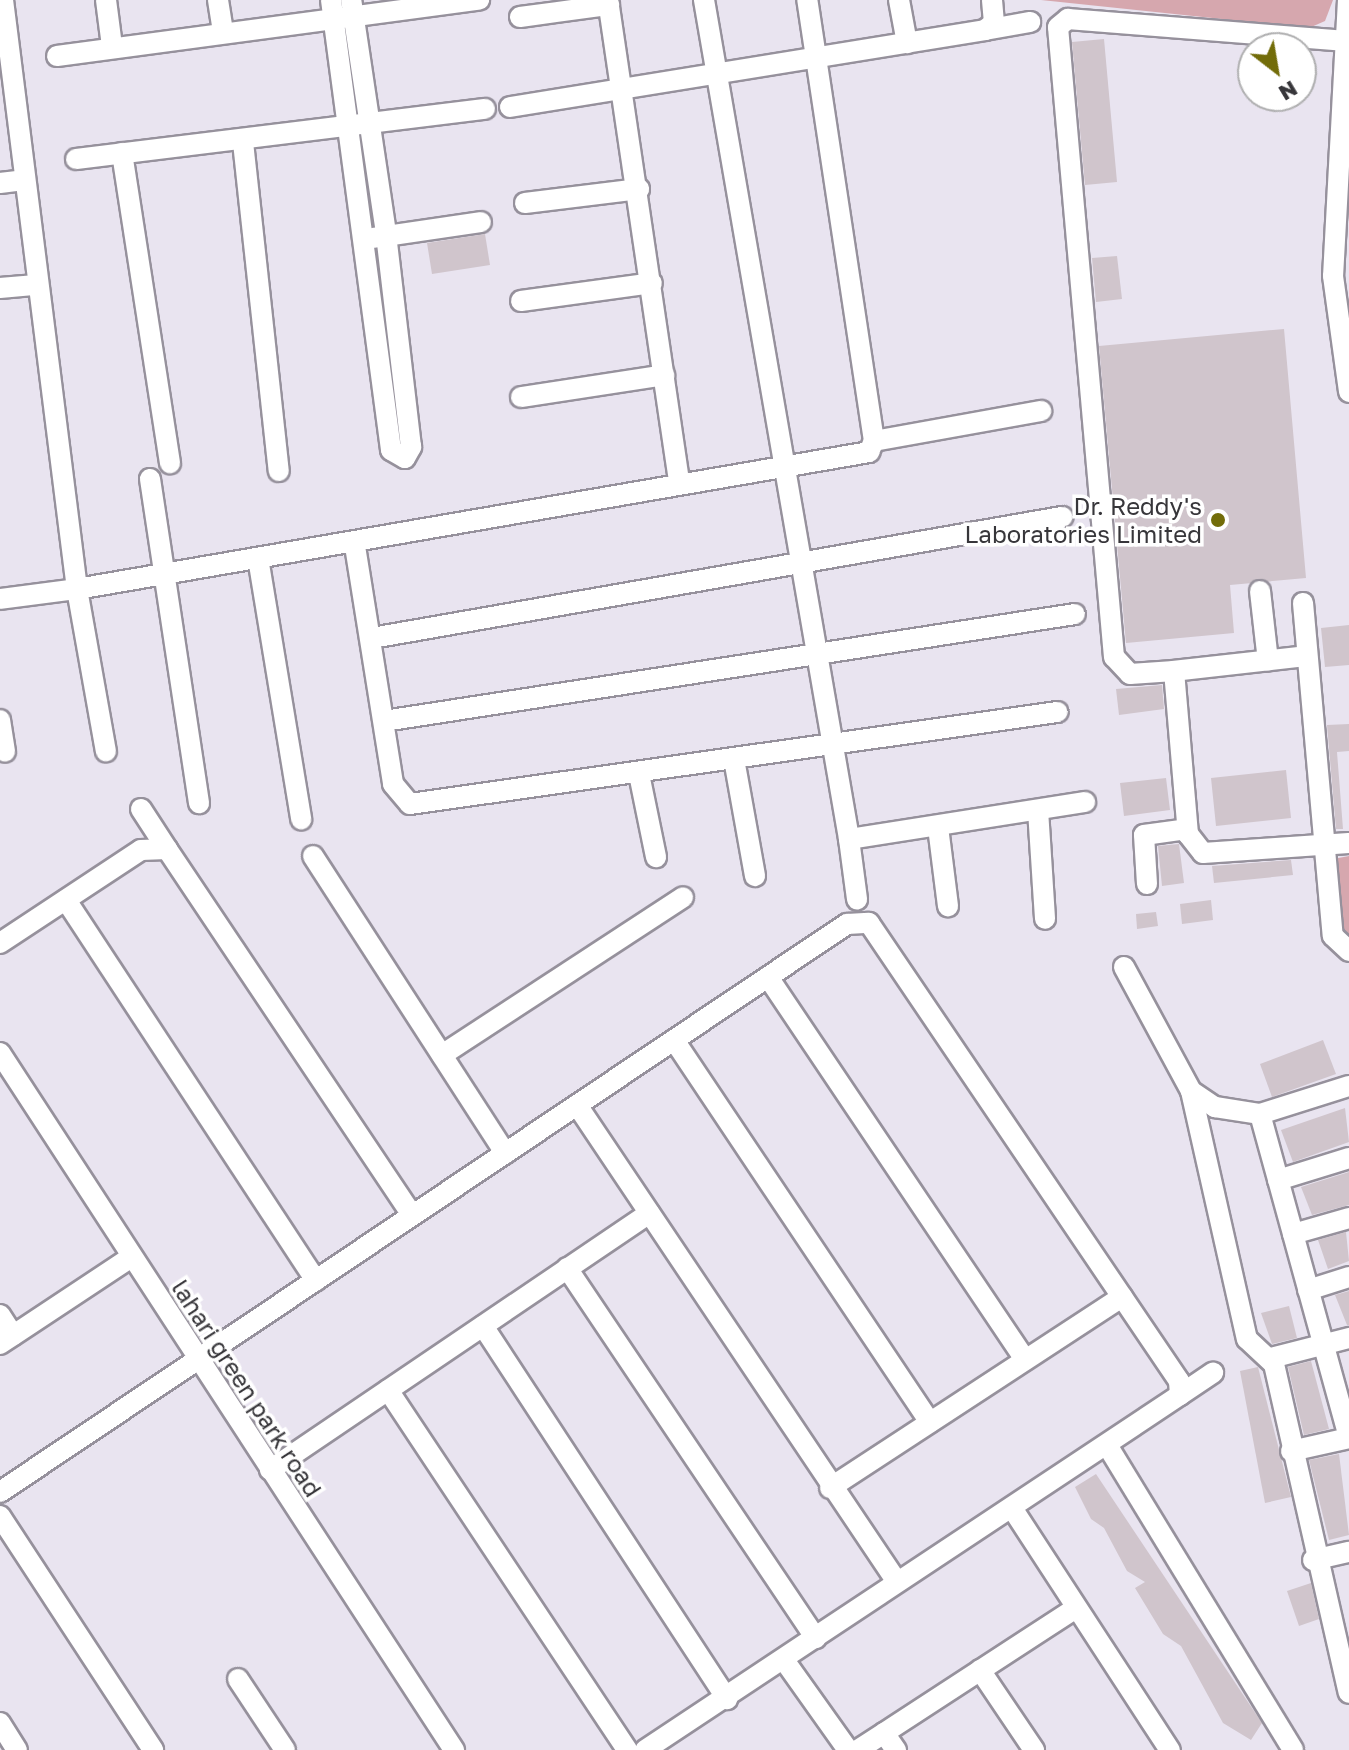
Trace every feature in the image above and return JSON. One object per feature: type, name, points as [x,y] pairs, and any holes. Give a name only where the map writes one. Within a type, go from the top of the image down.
[{"type":"street","points":[[3,0],[36,285],[77,589],[106,751]]},
{"type":"street","points":[[106,0],[112,46]]},
{"type":"street","points":[[218,0],[223,33]]},
{"type":"street","points":[[57,56],[223,33],[342,8],[479,0]]},
{"type":"street","points":[[704,0],[857,899]]},
{"type":"street","points":[[0,599],[258,558],[355,546],[679,479],[869,452],[874,441],[807,0]]},
{"type":"street","points":[[899,0],[907,43]]},
{"type":"street","points":[[985,30],[994,23],[992,0]]},
{"type":"street","points":[[1348,0],[1342,250],[1334,296],[1349,392]]},
{"type":"street","points":[[520,17],[608,2],[625,89],[679,479]]},
{"type":"street","points":[[342,8],[367,121],[386,233],[411,447],[405,458],[391,450],[346,124],[342,8]]},
{"type":"street","points":[[1307,656],[1130,674],[1114,657],[1058,27],[1068,19],[1347,40]]},
{"type":"street","points":[[510,107],[1030,22]]},
{"type":"street","points":[[76,159],[243,142],[367,121],[485,109]]},
{"type":"street","points":[[243,142],[279,471]]},
{"type":"street","points":[[122,153],[170,463]]},
{"type":"street","points":[[0,183],[24,180]]},
{"type":"street","points":[[525,203],[639,189]]},
{"type":"street","points":[[362,241],[386,233],[481,222]]},
{"type":"street","points":[[521,301],[652,283]]},
{"type":"street","points":[[0,288],[36,285]]},
{"type":"street","points":[[521,397],[664,375]]},
{"type":"street","points":[[874,441],[1041,411]]},
{"type":"street","points":[[150,479],[199,803]]},
{"type":"street","points":[[372,638],[1062,517]]},
{"type":"street","points":[[355,546],[393,784],[410,804],[639,774],[1057,712]]},
{"type":"street","points":[[258,558],[301,819]]},
{"type":"street","points":[[1260,591],[1268,661]]},
{"type":"street","points":[[1303,603],[1322,843],[1333,936],[1349,951]]},
{"type":"street","points":[[384,721],[1075,614]]},
{"type":"street","points":[[1174,671],[1187,829],[1203,853],[1349,843]]},
{"type":"street","points":[[0,720],[5,752]]},
{"type":"street","points":[[734,759],[755,876]]},
{"type":"street","points":[[639,774],[656,857]]},
{"type":"street","points":[[849,839],[1085,802]]},
{"type":"street","points":[[141,809],[412,1215]]},
{"type":"street","points":[[1038,810],[1045,919]]},
{"type":"street","points":[[938,827],[948,906]]},
{"type":"street","points":[[1147,884],[1144,835],[1187,829]]},
{"type":"street","points":[[0,943],[141,850],[167,849]]},
{"type":"street","points":[[313,856],[505,1153]]},
{"type":"street","points":[[442,1055],[683,897]]},
{"type":"street","points":[[66,900],[316,1280]]},
{"type":"street","points":[[0,1492],[847,924],[869,923],[1179,1381],[1180,1395]]},
{"type":"street","points":[[1124,967],[1191,1091],[1247,1339],[1271,1358],[1313,1560],[1349,1693]]},
{"type":"street","points":[[768,977],[1025,1360]]},
{"type":"street","points":[[674,1040],[930,1422]]},
{"type":"street","name":"lahari green park road","points":[[0,1053],[445,1746]]},
{"type":"street","points":[[1191,1091],[1225,1112],[1260,1114],[1349,1086]]},
{"type":"street","points":[[577,1105],[830,1488],[897,1582]]},
{"type":"street","points":[[1260,1114],[1349,1438],[1291,1451]]},
{"type":"street","points":[[1278,1180],[1349,1158]]},
{"type":"street","points":[[270,1470],[649,1213]]},
{"type":"street","points":[[1293,1234],[1349,1218]]},
{"type":"street","points":[[0,1315],[6,1340],[130,1258]]},
{"type":"street","points":[[567,1268],[816,1638]]},
{"type":"street","points":[[1308,1290],[1349,1277]]},
{"type":"street","points":[[830,1488],[1122,1297]]},
{"type":"street","points":[[483,1326],[727,1699]]},
{"type":"street","points":[[1271,1358],[1349,1338]]},
{"type":"street","points":[[645,1750],[727,1699],[897,1582],[1213,1373]]},
{"type":"street","points":[[388,1390],[627,1750]]},
{"type":"street","points":[[1107,1445],[1293,1750]]},
{"type":"street","points":[[1012,1508],[1170,1750]]},
{"type":"street","points":[[0,1516],[153,1750]]},
{"type":"street","points":[[1313,1560],[1349,1552]]},
{"type":"street","points":[[858,1750],[890,1741],[980,1670],[1076,1608]]},
{"type":"street","points":[[784,1660],[848,1750]]},
{"type":"street","points":[[980,1670],[1034,1750]]},
{"type":"street","points":[[238,1679],[285,1750]]},
{"type":"street","points":[[0,1723],[17,1750]]},
{"type":"shaded area","points":[[1041,0],[1333,0],[1325,21],[1309,28]]},
{"type":"shaded area","points":[[1349,856],[1349,938],[1336,924],[1328,860]]},
{"type":"building","points":[[1104,39],[1117,182],[1085,185],[1072,42]]},
{"type":"building","points":[[485,234],[490,265],[432,274],[427,243]]},
{"type":"building","points":[[1117,256],[1122,299],[1096,302],[1092,258]]},
{"type":"building","points":[[1284,329],[1306,578],[1230,585],[1234,633],[1126,643],[1099,346]]},
{"type":"building","points":[[1349,625],[1349,665],[1325,667],[1321,628]]},
{"type":"building","points":[[1162,685],[1164,709],[1119,715],[1116,689]]},
{"type":"building","points":[[1349,724],[1349,751],[1337,752],[1343,829],[1336,829],[1327,725]]},
{"type":"building","points":[[1286,770],[1291,818],[1216,826],[1211,778]]},
{"type":"building","points":[[1166,778],[1170,810],[1124,816],[1120,783]]},
{"type":"building","points":[[1179,844],[1184,883],[1162,886],[1158,846]]},
{"type":"building","points":[[1291,860],[1293,875],[1214,883],[1212,866]]},
{"type":"building","points":[[1211,900],[1213,920],[1182,924],[1180,904]]},
{"type":"building","points":[[1156,912],[1158,926],[1137,929],[1136,914]]},
{"type":"building","points":[[1323,1040],[1336,1074],[1272,1097],[1260,1064]]},
{"type":"building","points":[[1345,1108],[1349,1142],[1293,1162],[1281,1130]]},
{"type":"building","points":[[1349,1172],[1349,1205],[1312,1215],[1301,1187]]},
{"type":"building","points":[[1346,1232],[1349,1261],[1328,1269],[1318,1240]]},
{"type":"building","points":[[1349,1291],[1349,1325],[1347,1325],[1335,1295]]},
{"type":"building","points":[[1289,1306],[1297,1338],[1272,1344],[1261,1313]]},
{"type":"building","points":[[1311,1361],[1329,1429],[1304,1435],[1288,1367]]},
{"type":"building","points":[[1258,1367],[1291,1497],[1265,1503],[1240,1371]]},
{"type":"building","points":[[1339,1454],[1349,1535],[1329,1540],[1309,1460]]},
{"type":"building","points":[[1096,1474],[1262,1723],[1251,1740],[1223,1723],[1181,1646],[1163,1634],[1135,1588],[1145,1582],[1127,1571],[1104,1528],[1091,1519],[1075,1487]]},
{"type":"building","points":[[1311,1583],[1319,1619],[1299,1626],[1287,1591]]},
{"type":"place","name":"Dr. Reddy's Laboratories Limited","points":[[1218,520]]}]
